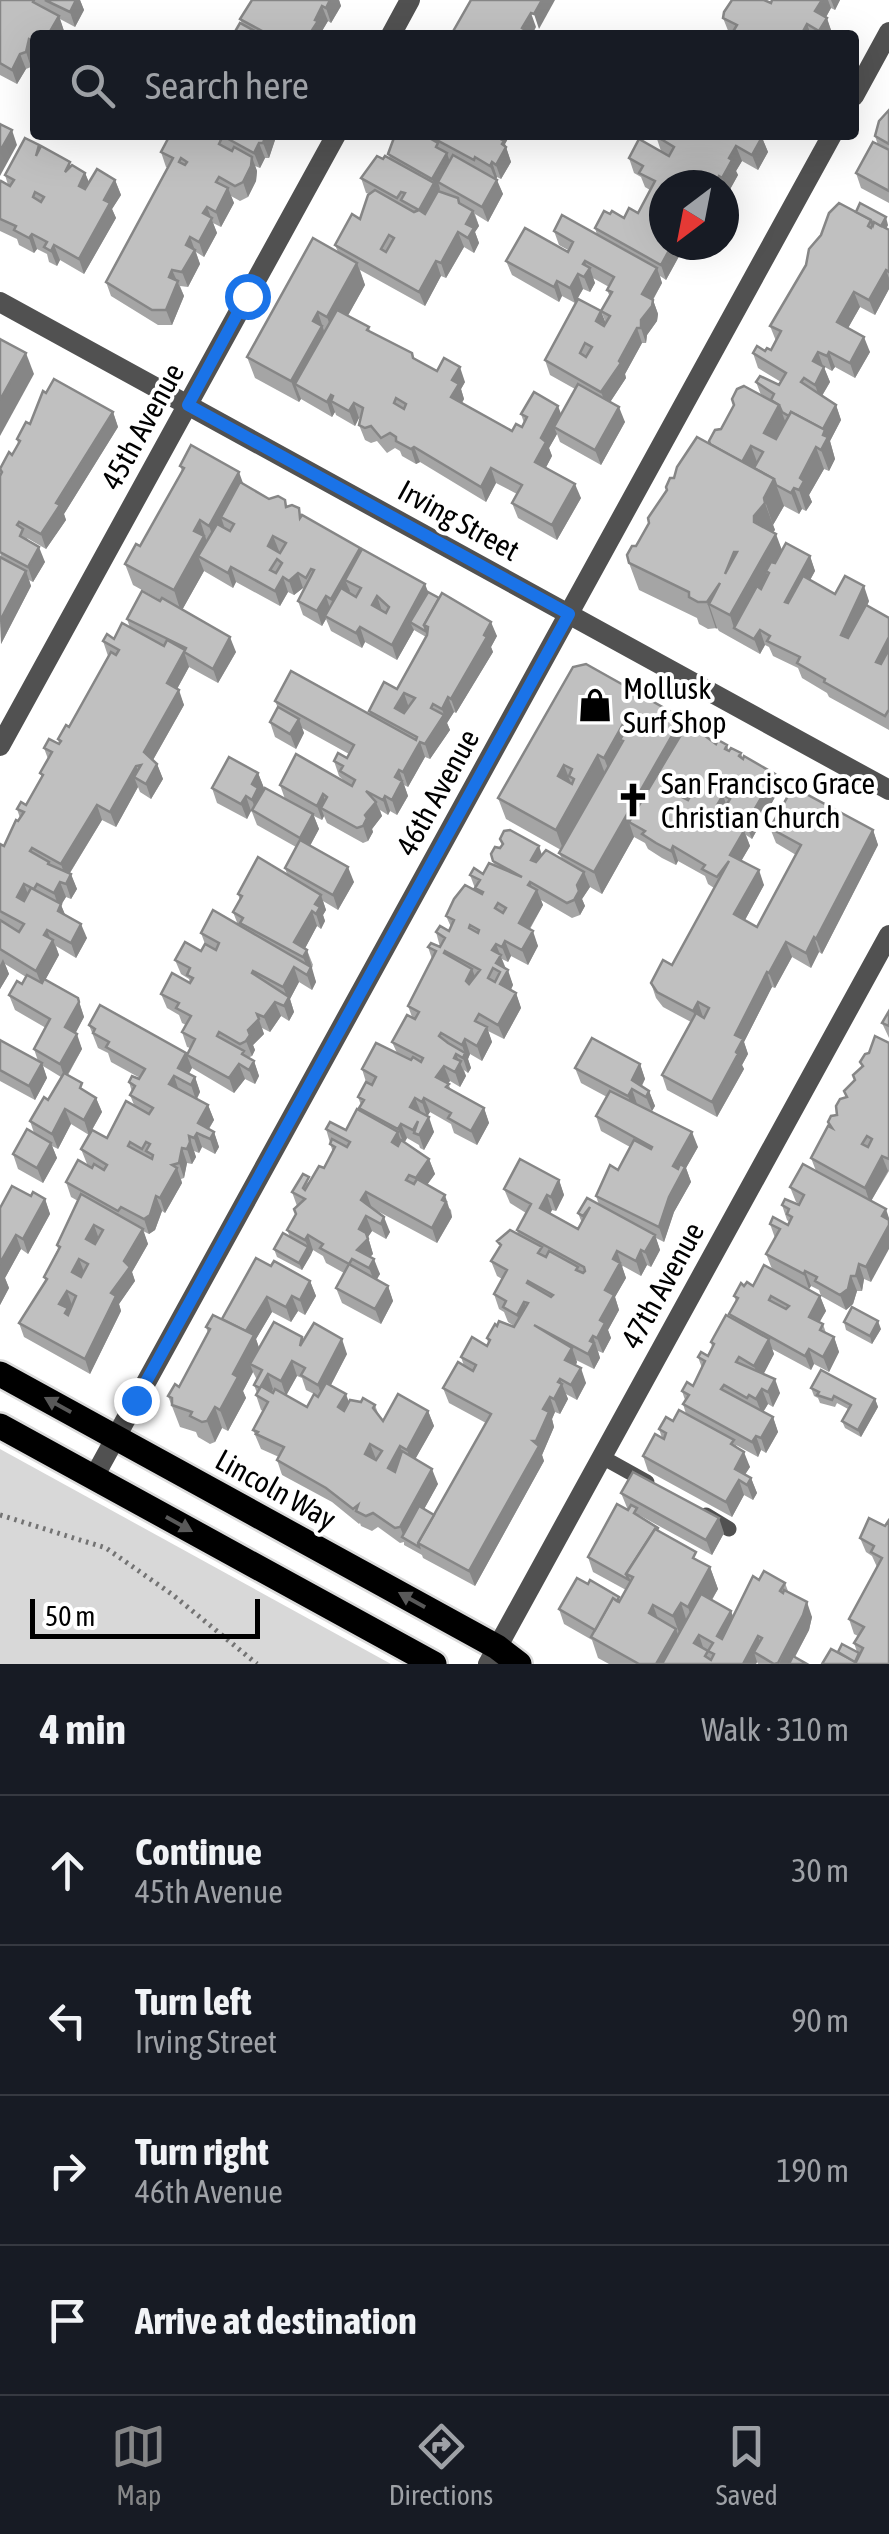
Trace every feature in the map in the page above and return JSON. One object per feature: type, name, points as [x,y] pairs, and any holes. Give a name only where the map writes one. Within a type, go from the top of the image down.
[{"type":"main road","name":"Lincoln Way","points":[[0,1374],[493,1656],[519,1664]]},
{"type":"main road","points":[[0,1426],[434,1664]]},
{"type":"street","points":[[394,30],[410,0]]},
{"type":"street","points":[[859,87],[889,32]]},
{"type":"street","name":"45th Avenue","points":[[0,746],[333,140]]},
{"type":"street","name":"46th Avenue","points":[[94,1477],[829,140]]},
{"type":"street","name":"Irving Street","points":[[0,302],[889,790]]},
{"type":"street","name":"47th Avenue","points":[[493,1656],[889,935]]},
{"type":"lane","points":[[602,1458],[666,1493]]},
{"type":"lane","points":[[698,1511],[729,1528]]},
{"type":"path","points":[[0,1516],[106,1548],[173,1595],[257,1664]]},
{"type":"shaded area","points":[[0,1449],[391,1664],[0,1664]]},
{"type":"building","points":[[0,0],[34,0],[59,16],[51,30],[30,30],[26,52],[20,54],[12,70],[0,63]]},
{"type":"building","points":[[45,0],[76,0],[70,12]]},
{"type":"building","points":[[252,0],[330,0],[326,8],[322,6],[312,30],[260,30],[240,19]]},
{"type":"building","points":[[471,0],[542,0],[522,28],[525,30],[454,30]]},
{"type":"building","points":[[732,0],[822,0],[815,11],[827,18],[820,30],[807,24],[804,30],[734,30],[737,25],[723,18]]},
{"type":"building","points":[[889,110],[889,144],[875,136],[879,121]]},
{"type":"building","points":[[0,124],[12,130],[0,151]]},
{"type":"building","points":[[25,138],[39,145],[36,156],[41,146],[70,162],[65,172],[72,165],[85,173],[79,186],[85,189],[97,169],[115,180],[104,200],[110,203],[79,259],[54,245],[51,251],[44,247],[47,242],[32,234],[29,238],[0,219],[0,183],[10,186],[14,180],[5,175]]},
{"type":"building","points":[[167,140],[221,140],[219,144],[252,157],[243,182],[235,186],[219,177],[216,182],[228,188],[216,212],[207,207],[203,213],[212,218],[199,242],[190,237],[186,245],[195,250],[182,272],[172,270],[169,277],[178,281],[166,310],[152,310],[106,282],[173,158],[161,152]]},
{"type":"building","points":[[230,140],[264,140],[254,153]]},
{"type":"building","points":[[393,140],[433,140],[447,153],[432,179],[388,154]]},
{"type":"building","points":[[437,140],[504,141],[506,147],[496,165],[492,162],[490,166],[475,157],[474,160]]},
{"type":"building","points":[[638,140],[669,156],[674,147],[663,140],[760,140],[752,155],[736,146],[726,170],[649,170],[649,178],[639,173],[643,166],[629,158]]},
{"type":"building","points":[[873,142],[889,150],[889,191],[856,173]]},
{"type":"building","points":[[453,155],[497,180],[482,207],[438,182]]},
{"type":"building","points":[[377,156],[385,156],[434,183],[419,210],[401,200],[405,193],[397,198],[361,178]]},
{"type":"building","points":[[375,190],[425,214],[438,191],[458,198],[459,203],[473,211],[466,224],[474,228],[468,238],[458,232],[419,292],[335,245],[352,214],[360,219],[368,195]],"holes":[[[389,235],[394,238],[386,252],[381,249]]]},
{"type":"building","points":[[649,192],[649,258],[595,228],[604,211],[624,218],[629,208],[638,213]]},
{"type":"building","points":[[839,203],[871,220],[871,228],[874,222],[889,230],[889,272],[886,270],[869,300],[854,292],[837,322],[864,337],[850,363],[829,352],[827,356],[818,352],[813,361],[824,367],[815,385],[804,378],[801,382],[836,405],[823,429],[791,412],[789,416],[782,412],[771,400],[774,394],[756,382],[760,376],[779,385],[786,373],[753,353],[757,346],[771,350],[781,331],[770,326],[806,265],[809,249],[821,235],[829,213]]},
{"type":"building","points":[[860,203],[886,217],[881,226],[874,222],[873,225],[856,212]]},
{"type":"building","points":[[562,215],[657,268],[642,294],[653,300],[652,306],[601,392],[545,360],[578,299],[601,311],[612,292],[607,290],[614,277],[585,261],[583,264],[590,268],[584,277],[578,274],[570,288],[557,281],[554,287],[506,261],[525,228],[568,252],[573,242],[554,231]],"holes":[[[601,311],[610,316],[604,326],[596,321]],[[585,343],[592,347],[586,357],[580,353]]]},
{"type":"building","points":[[313,238],[357,263],[327,317],[318,312],[313,321],[322,326],[291,381],[247,357]]},
{"type":"building","points":[[337,310],[437,371],[444,358],[460,367],[452,380],[459,384],[451,397],[512,431],[516,424],[522,427],[527,417],[521,414],[534,392],[558,406],[541,438],[546,442],[535,462],[575,484],[552,525],[512,503],[522,485],[491,468],[481,487],[414,447],[396,441],[390,433],[381,438],[371,426],[359,425],[363,408],[354,403],[349,411],[331,401],[331,395],[327,402],[295,384]]},
{"type":"building","points":[[0,339],[26,353],[0,400]]},
{"type":"building","points":[[54,379],[113,412],[41,534],[19,522],[17,525],[23,529],[20,536],[39,547],[28,567],[0,552],[0,469],[20,441],[17,439],[26,422],[30,424],[43,391],[46,393]]},
{"type":"building","points":[[578,384],[619,407],[595,450],[554,427]]},
{"type":"building","points":[[744,386],[779,405],[764,433],[776,439],[791,412],[825,430],[823,435],[828,437],[821,450],[816,447],[800,478],[804,481],[799,490],[794,488],[791,493],[754,468],[763,452],[751,446],[742,462],[710,444],[715,430],[721,429],[734,405],[732,399],[737,389]]},
{"type":"building","points":[[697,437],[774,479],[754,522],[776,534],[730,615],[709,604],[720,583],[707,602],[698,602],[689,597],[689,592],[629,563],[627,555],[636,546]]},
{"type":"building","points":[[191,445],[239,472],[209,526],[200,520],[194,531],[204,536],[174,590],[125,564],[136,544],[140,546],[184,468],[180,466]]},
{"type":"building","points":[[240,482],[269,499],[278,496],[285,500],[286,507],[299,508],[300,518],[302,515],[360,548],[331,599],[326,596],[317,611],[298,601],[314,570],[306,578],[298,573],[289,581],[283,577],[275,591],[231,567],[228,573],[198,556],[217,524],[230,531],[234,524],[221,517]],"holes":[[[273,536],[286,543],[280,553],[268,546]],[[277,559],[282,563],[276,573],[270,570]]]},
{"type":"building","points":[[786,543],[810,556],[785,602],[788,603],[803,576],[835,594],[845,576],[864,586],[841,635],[848,638],[866,605],[889,618],[889,637],[876,662],[881,664],[889,649],[889,711],[885,716],[824,682],[825,679],[797,663],[800,657],[767,641],[770,636],[760,630],[754,639],[734,628]]},
{"type":"building","points":[[362,549],[425,584],[392,645],[360,627],[356,633],[325,616],[341,588],[356,597],[361,588],[345,580]],"holes":[[[377,596],[389,607],[386,613],[372,605]]]},
{"type":"building","points":[[0,557],[26,571],[0,621]]},
{"type":"building","points":[[142,591],[160,601],[162,598],[230,637],[213,669],[184,652],[167,683],[179,690],[144,752],[157,764],[146,784],[134,777],[141,765],[136,766],[110,812],[97,805],[61,864],[32,848],[30,851],[71,874],[54,893],[37,884],[34,889],[24,884],[17,897],[24,901],[31,888],[61,904],[58,911],[81,924],[71,943],[47,930],[44,935],[53,940],[36,971],[0,949],[0,920],[19,932],[24,924],[0,911],[0,844],[4,846],[24,812],[17,809],[21,802],[26,805],[43,775],[40,773],[52,752],[44,748],[49,739],[59,744],[58,739],[66,725],[69,727],[111,652],[116,655],[119,650],[103,641],[107,634],[114,639],[122,623],[164,646],[167,640],[185,650],[186,648],[127,619]]},
{"type":"building","points":[[428,592],[439,598],[424,625],[427,632],[410,622]]},
{"type":"building","points":[[442,593],[491,622],[484,635],[487,637],[451,699],[448,697],[442,709],[433,704],[431,708],[444,715],[425,744],[420,742],[403,772],[399,770],[395,777],[402,781],[392,800],[366,791],[376,802],[365,815],[363,826],[357,828],[321,808],[327,797],[323,794],[317,806],[280,785],[296,754],[352,786],[355,780],[340,771],[343,766],[334,761],[338,753],[347,758],[354,745],[275,701],[291,671],[416,740],[417,737],[369,711],[384,682],[397,689],[427,635],[428,627],[424,625]],"holes":[[[404,693],[415,698],[404,713],[395,708]]]},
{"type":"building","points":[[586,664],[682,718],[594,872],[559,853],[628,726],[623,724],[604,758],[598,755],[556,830],[498,798],[573,667]],"holes":[[[564,765],[572,769],[572,784],[558,776]]]},
{"type":"building","points":[[278,707],[299,719],[290,734],[270,722]]},
{"type":"building","points":[[688,723],[716,744],[718,740],[727,745],[725,749],[741,753],[743,759],[744,756],[775,774],[746,824],[737,818],[733,824],[744,831],[730,855],[759,870],[734,914],[757,927],[801,845],[770,828],[793,787],[873,830],[806,953],[786,942],[767,972],[735,1035],[743,1039],[738,1054],[712,1102],[662,1075],[696,1013],[704,1018],[709,1008],[698,1002],[693,1011],[657,992],[651,983],[663,960],[672,965],[729,861],[717,877],[702,869],[705,865],[673,846],[671,851],[656,843],[629,822]],"holes":[[[686,777],[697,784],[688,800],[676,794]],[[723,795],[730,799],[720,816],[713,812]]]},
{"type":"building","points":[[229,757],[258,773],[252,784],[258,788],[252,800],[246,796],[241,804],[212,788]]},
{"type":"building","points":[[265,788],[313,814],[300,838],[252,810]]},
{"type":"building","points":[[510,830],[539,846],[531,860],[536,862],[546,850],[584,872],[577,885],[579,891],[567,903],[530,882],[528,885],[537,890],[519,923],[533,931],[522,950],[505,941],[502,947],[496,944],[492,950],[501,955],[496,963],[508,970],[500,984],[516,993],[498,1025],[479,1014],[475,1021],[487,1027],[477,1046],[465,1039],[462,1045],[441,1033],[439,1036],[465,1053],[463,1058],[456,1054],[454,1058],[461,1061],[455,1072],[444,1066],[436,1077],[484,1108],[471,1131],[448,1118],[451,1113],[424,1098],[422,1102],[415,1098],[410,1107],[429,1117],[419,1135],[414,1133],[418,1121],[413,1130],[401,1124],[398,1129],[359,1108],[364,1100],[358,1097],[366,1082],[372,1085],[376,1077],[362,1069],[376,1043],[421,1062],[423,1058],[392,1042],[407,1015],[415,1019],[419,1012],[408,1006],[436,951],[428,947],[431,943],[440,947],[445,938],[436,932],[440,926],[449,931],[454,920],[446,916],[454,899],[465,885],[483,892],[475,888],[480,880],[470,875],[474,868],[483,874],[489,863],[522,877],[493,861],[491,854],[503,844],[500,839],[504,831]],"holes":[[[444,953],[480,970],[469,984],[466,981],[472,969]],[[493,968],[500,972],[495,982],[488,978]]]},
{"type":"building","points":[[300,840],[348,867],[333,895],[285,868]]},
{"type":"building","points":[[258,857],[321,895],[315,904],[320,907],[316,914],[312,911],[294,942],[307,950],[303,957],[240,923],[243,918],[233,912]]},
{"type":"building","points":[[213,910],[311,967],[307,975],[294,967],[283,987],[253,971],[289,997],[284,1006],[275,1002],[264,1017],[257,1014],[259,1019],[248,1030],[250,1035],[240,1044],[219,1032],[217,1036],[254,1061],[249,1070],[239,1064],[229,1078],[187,1055],[195,1039],[182,1032],[191,1016],[176,1008],[179,1003],[161,994],[172,973],[190,983],[193,978],[187,975],[190,968],[175,960],[185,942],[201,951],[205,944],[216,950],[219,943],[201,933]]},
{"type":"building","points":[[27,975],[42,983],[44,979],[78,998],[65,1027],[77,1034],[60,1064],[34,1049],[50,1019],[9,995],[17,981],[22,984]]},
{"type":"building","points":[[100,1005],[186,1053],[178,1068],[195,1077],[191,1085],[174,1076],[169,1084],[208,1105],[198,1123],[214,1132],[210,1139],[197,1133],[194,1138],[189,1136],[190,1142],[187,1149],[182,1148],[179,1163],[172,1165],[177,1168],[144,1219],[121,1207],[118,1211],[66,1182],[78,1160],[104,1170],[107,1165],[81,1149],[92,1130],[107,1138],[126,1101],[149,1114],[153,1108],[130,1095],[135,1086],[129,1082],[132,1076],[139,1079],[145,1069],[106,1047],[109,1042],[93,1033],[95,1029],[89,1025]],"holes":[[[130,1142],[142,1149],[146,1142],[150,1144],[146,1151],[153,1155],[152,1159],[128,1146]]]},
{"type":"building","points":[[875,1036],[889,1043],[889,1159],[882,1156],[865,1188],[811,1158],[828,1126],[832,1128],[828,1122],[837,1115],[836,1106],[847,1097],[844,1091],[855,1080],[853,1075],[869,1053]]},
{"type":"building","points":[[592,1038],[640,1064],[632,1080],[649,1091],[646,1097],[632,1089],[628,1096],[575,1068]]},
{"type":"building","points":[[0,1040],[42,1063],[29,1086],[0,1070]]},
{"type":"building","points":[[64,1073],[82,1083],[80,1088],[96,1098],[84,1120],[65,1109],[52,1134],[30,1121]]},
{"type":"building","points":[[610,1091],[692,1132],[673,1166],[685,1167],[659,1227],[596,1196],[610,1165],[618,1170],[634,1140],[652,1147],[596,1116]]},
{"type":"building","points":[[357,1109],[398,1132],[392,1142],[398,1146],[401,1140],[429,1159],[416,1178],[409,1175],[406,1180],[414,1184],[417,1179],[445,1195],[442,1200],[446,1202],[432,1228],[366,1192],[361,1200],[384,1217],[381,1224],[366,1216],[359,1229],[368,1239],[357,1250],[374,1259],[369,1268],[352,1259],[349,1264],[320,1248],[323,1244],[308,1235],[305,1240],[287,1230],[296,1214],[294,1209],[305,1199],[292,1192],[303,1174],[309,1177],[305,1190],[319,1166],[324,1168],[335,1147],[330,1144],[332,1139],[347,1147],[350,1142],[326,1129],[330,1122],[346,1130]]},
{"type":"building","points":[[27,1129],[51,1143],[37,1168],[13,1154]]},
{"type":"building","points":[[520,1159],[559,1180],[540,1208],[578,1229],[590,1207],[583,1216],[578,1213],[587,1198],[655,1235],[636,1261],[617,1251],[613,1259],[620,1263],[605,1290],[614,1295],[600,1320],[605,1323],[597,1338],[593,1336],[590,1341],[594,1343],[588,1354],[534,1325],[572,1348],[565,1360],[581,1368],[571,1385],[560,1379],[562,1384],[554,1399],[550,1397],[543,1409],[549,1412],[533,1441],[539,1446],[469,1571],[418,1543],[491,1414],[443,1388],[458,1362],[473,1371],[476,1365],[461,1357],[472,1337],[487,1346],[495,1324],[499,1321],[514,1327],[528,1303],[524,1302],[517,1315],[503,1307],[506,1301],[494,1294],[507,1270],[491,1261],[501,1245],[497,1241],[510,1230],[542,1247],[538,1253],[546,1257],[549,1251],[578,1267],[576,1270],[585,1271],[517,1230],[531,1204],[504,1189]],"holes":[[[528,1281],[553,1295],[551,1297]]]},
{"type":"building","points":[[803,1164],[886,1209],[882,1216],[889,1220],[889,1225],[866,1267],[859,1264],[856,1276],[851,1276],[848,1289],[840,1295],[815,1281],[817,1277],[766,1254],[780,1229],[770,1224],[773,1217],[788,1225],[792,1217],[782,1205],[785,1199],[799,1205],[804,1195],[790,1187]]},
{"type":"building","points":[[12,1186],[45,1199],[23,1239],[16,1235],[0,1263],[0,1208]]},
{"type":"building","points":[[81,1194],[143,1229],[124,1261],[130,1267],[111,1293],[116,1296],[85,1359],[19,1323],[47,1279],[44,1277],[60,1247],[57,1245]],"holes":[[[94,1225],[103,1230],[95,1244],[86,1239]],[[79,1259],[88,1264],[81,1277],[72,1272]],[[67,1291],[76,1296],[68,1315],[68,1308],[59,1304]]]},
{"type":"building","points":[[283,1233],[308,1247],[299,1263],[274,1249]]},
{"type":"building","points":[[256,1258],[271,1266],[274,1261],[310,1281],[300,1300],[292,1296],[286,1307],[267,1297],[246,1331],[222,1319]]},
{"type":"building","points":[[349,1264],[388,1286],[375,1309],[336,1288]]},
{"type":"building","points":[[764,1265],[820,1296],[809,1317],[823,1324],[820,1330],[834,1337],[823,1357],[809,1349],[805,1356],[729,1314],[741,1283],[753,1286]],"holes":[[[771,1296],[789,1306],[786,1309],[769,1300]]]},
{"type":"building","points":[[852,1307],[878,1321],[870,1336],[844,1322]]},
{"type":"building","points":[[213,1315],[254,1335],[233,1374],[238,1377],[220,1410],[215,1407],[207,1421],[202,1422],[190,1416],[192,1412],[172,1405],[168,1396],[175,1384],[179,1387],[210,1329],[206,1327]]},
{"type":"building","points":[[726,1315],[769,1339],[754,1366],[739,1357],[736,1362],[775,1379],[768,1392],[762,1389],[756,1399],[724,1385],[721,1389],[773,1417],[761,1438],[756,1436],[752,1442],[683,1404],[689,1395],[682,1391],[687,1382],[693,1386],[705,1361],[698,1357],[701,1352],[708,1356]]},
{"type":"building","points":[[274,1322],[302,1337],[300,1346],[314,1323],[342,1339],[318,1385],[301,1375],[305,1368],[292,1361],[281,1381],[268,1374],[261,1386],[273,1393],[275,1389],[307,1407],[326,1383],[346,1394],[338,1407],[344,1411],[350,1400],[361,1402],[363,1398],[375,1405],[373,1408],[383,1421],[398,1394],[428,1411],[407,1450],[400,1446],[388,1468],[395,1472],[402,1451],[432,1469],[400,1527],[395,1528],[373,1513],[366,1516],[356,1511],[358,1505],[353,1509],[326,1488],[277,1460],[284,1447],[253,1430],[268,1402],[256,1395],[260,1388],[254,1385],[262,1370],[250,1364]],"holes":[[[370,1444],[382,1451],[376,1460],[365,1454]]]},
{"type":"building","points":[[821,1370],[875,1399],[858,1430],[842,1421],[851,1405],[834,1396],[832,1400],[817,1395],[819,1392],[811,1388]]},
{"type":"building","points":[[679,1410],[734,1440],[731,1444],[744,1452],[735,1469],[751,1478],[747,1485],[739,1480],[726,1502],[643,1456],[655,1434],[664,1439],[666,1433],[659,1429],[666,1417],[673,1421]]},
{"type":"building","points":[[633,1472],[719,1518],[706,1540],[621,1493]]},
{"type":"building","points":[[617,1504],[628,1510],[631,1505],[637,1508],[634,1513],[658,1528],[626,1574],[629,1580],[588,1557]]},
{"type":"building","points":[[419,1506],[434,1515],[419,1547],[402,1537]]},
{"type":"building","points":[[869,1518],[885,1526],[889,1520],[889,1664],[822,1664],[831,1649],[856,1662],[863,1648],[854,1643],[864,1627],[849,1619],[882,1558],[871,1552],[874,1546],[860,1538]]},
{"type":"building","points":[[655,1529],[696,1552],[693,1558],[710,1567],[688,1607],[681,1603],[673,1616],[653,1605],[649,1613],[676,1629],[656,1664],[639,1664],[591,1637],[613,1598],[619,1602],[633,1577],[626,1574]]},
{"type":"building","points":[[764,1571],[785,1583],[780,1591],[807,1602],[778,1663],[754,1652],[762,1638],[758,1636],[743,1664],[662,1664],[701,1594],[731,1611],[717,1636],[722,1639],[753,1576],[759,1580]],"holes":[[[699,1635],[713,1643],[708,1651],[694,1643]]]},
{"type":"building","points":[[577,1578],[588,1584],[590,1580],[619,1597],[617,1601],[613,1598],[595,1630],[559,1609]]},
{"type":"building","points":[[842,1644],[859,1653],[855,1662],[838,1652]]},
{"type":"building","points":[[793,1656],[807,1664],[789,1664]]},
{"type":"place","name":"Mollusk Surf Shop","points":[[595,705]]},
{"type":"place","name":"San Francisco Grace Christian Church","points":[[633,800]]},
{"type":"route","points":[[136,1400],[569,614],[188,405],[247,296]]}]
